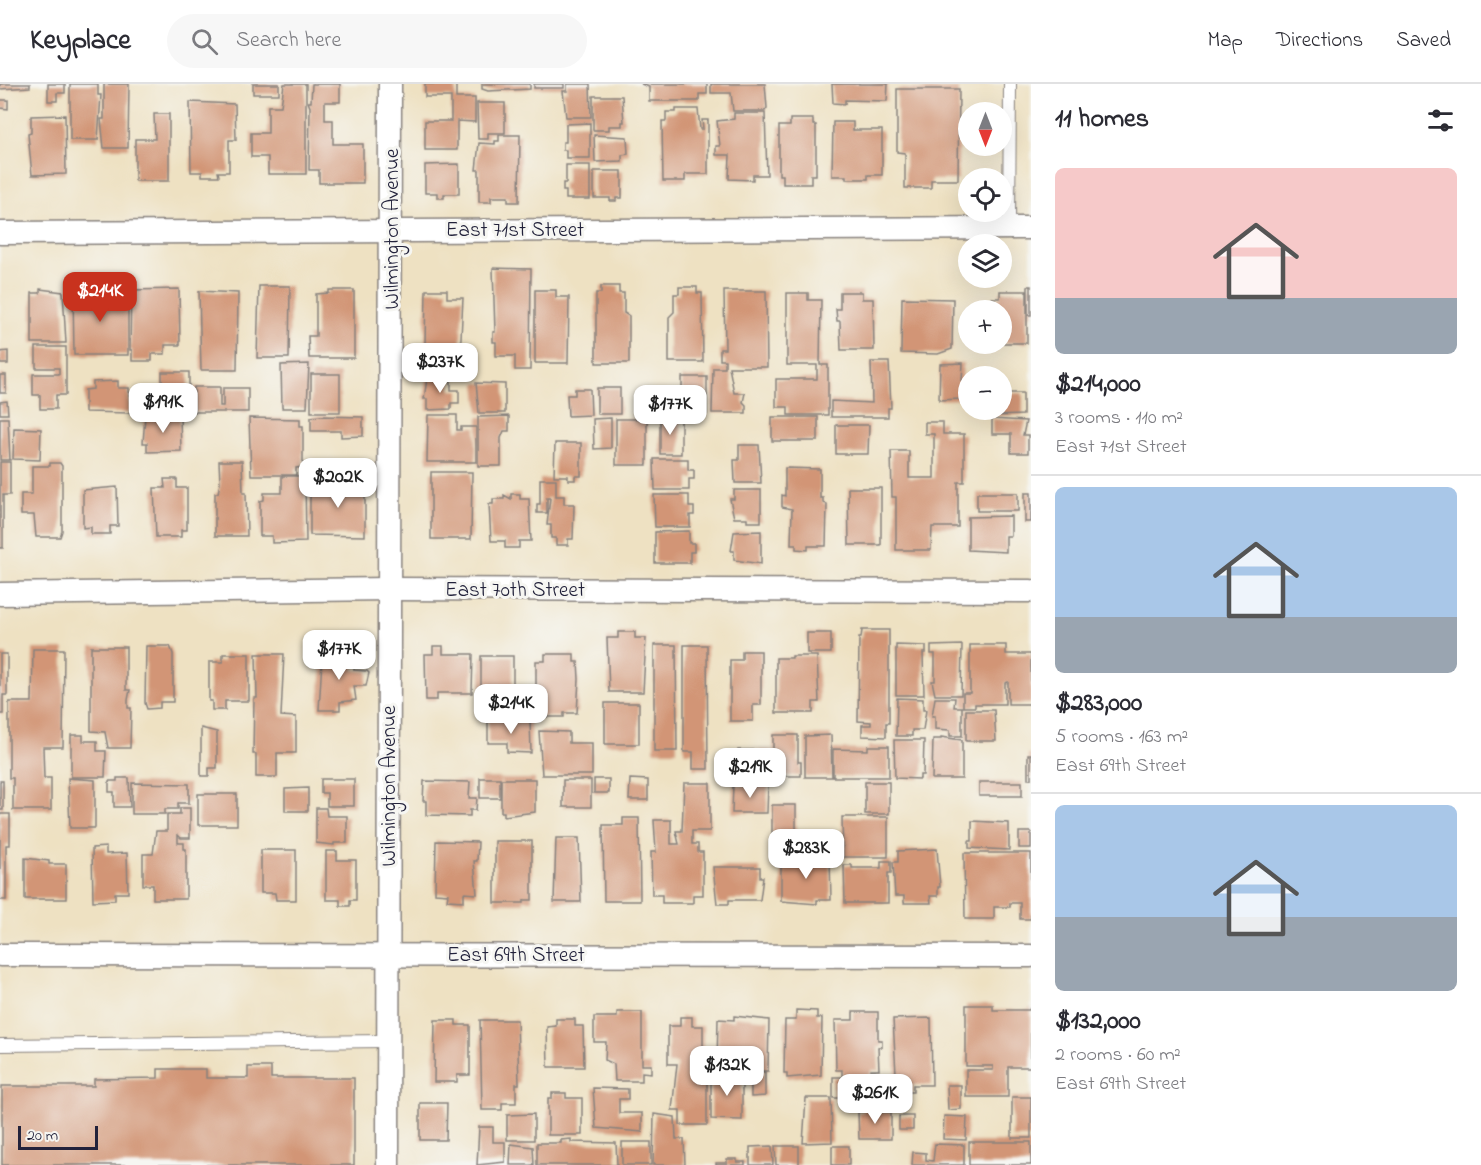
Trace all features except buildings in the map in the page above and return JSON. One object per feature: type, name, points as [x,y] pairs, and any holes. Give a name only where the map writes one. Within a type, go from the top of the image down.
[{"type":"street","name":"Wilmington Avenue","points":[[388,1165],[390,84]]},
{"type":"street","name":"East 71st Street","points":[[0,233],[1020,228]]},
{"type":"street","name":"East 70th Street","points":[[0,594],[389,589],[1031,591]]},
{"type":"street","name":"East 69th Street","points":[[0,955],[1031,956]]},
{"type":"lane","points":[[1010,84],[1020,228]]},
{"type":"lane","points":[[0,1046],[388,1041]]}]
